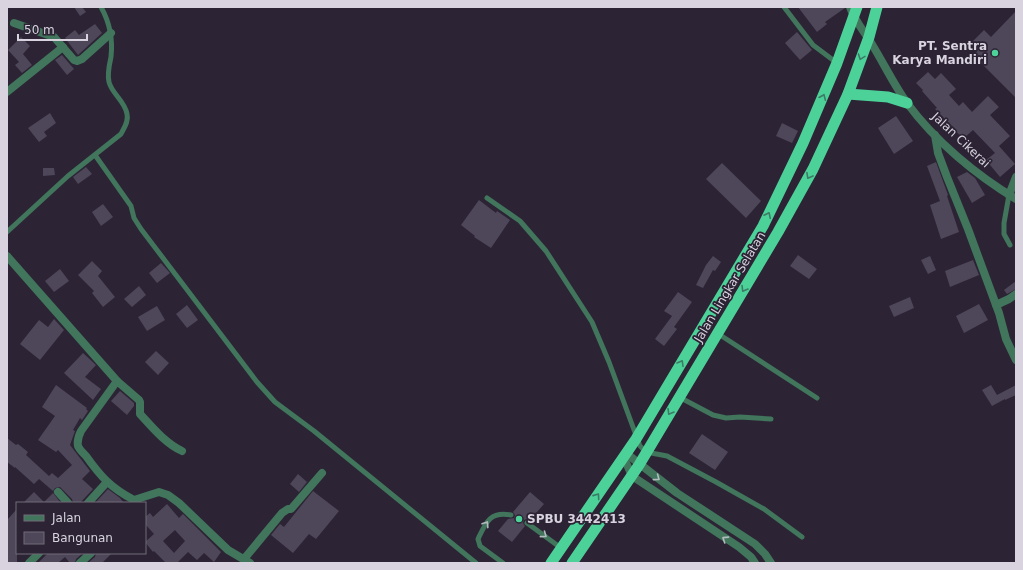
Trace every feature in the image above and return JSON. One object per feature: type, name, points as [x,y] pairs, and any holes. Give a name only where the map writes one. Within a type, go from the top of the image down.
[{"type":"highway","name":"Jalan Lingkar Selatan","points":[[572,563],[639,465],[778,232],[813,168],[848,94],[877,7]]},
{"type":"highway","name":"Jalan Lingkar Selatan","points":[[551,563],[636,439],[763,226],[803,144],[837,63],[853,11]]},
{"type":"highway","points":[[848,94],[888,97],[907,103]]},
{"type":"street","name":"Jalan Cikerai","points":[[853,11],[907,103],[934,135],[981,176],[1012,197]]},
{"type":"street","points":[[14,23],[52,35],[74,60],[78,61],[111,33]]},
{"type":"street","points":[[7,92],[63,46]]},
{"type":"street","points":[[934,135],[940,159],[996,304],[1006,339],[1016,360]]},
{"type":"street","points":[[1012,197],[1016,177]]},
{"type":"street","points":[[7,256],[117,381],[139,400],[141,404],[140,414],[168,443],[182,451]]},
{"type":"street","points":[[996,304],[1009,299],[1016,294]]},
{"type":"street","points":[[117,381],[81,431],[78,439],[78,446],[107,482],[133,502],[159,492],[168,495],[179,503],[228,550],[245,562],[282,513],[288,509],[291,509],[322,473]]},
{"type":"street","points":[[625,456],[677,494],[755,544],[765,554],[771,563]]},
{"type":"street","points":[[625,456],[632,476],[738,547],[755,563]]},
{"type":"street","points":[[89,502],[107,482]]},
{"type":"street","points":[[58,492],[67,502]]},
{"type":"street","points":[[28,563],[38,554]]},
{"type":"street","points":[[80,563],[90,554]]},
{"type":"lane","points":[[7,232],[68,176],[121,134],[126,124],[128,116],[123,103],[110,84],[108,75],[112,49],[111,33],[108,19],[101,7]]},
{"type":"lane","points":[[784,7],[813,45],[837,63]]},
{"type":"lane","points":[[95,155],[131,206],[134,218],[140,229],[257,382],[275,402],[314,431],[476,563]]},
{"type":"lane","points":[[1010,245],[1004,234],[1012,197]]},
{"type":"lane","points":[[487,198],[520,221],[546,251],[592,322],[609,362],[636,439],[640,446],[646,452],[668,456],[716,482],[764,509],[802,537]]},
{"type":"lane","points":[[717,333],[817,398]]},
{"type":"lane","points":[[679,397],[713,416],[726,418],[771,419]]},
{"type":"lane","points":[[503,563],[480,546],[478,539],[484,526],[491,517],[503,514],[511,515]]},
{"type":"lane","points":[[528,523],[561,548]]},
{"type":"building","points":[[74,7],[82,7],[86,12],[80,16]]},
{"type":"building","points":[[798,7],[845,8],[825,22],[827,24],[817,32]]},
{"type":"building","name":"PT. Sentra Karya Mandiri","points":[[1016,11],[1016,98],[973,55],[977,51],[970,44],[984,30],[991,37]]},
{"type":"building","points":[[95,24],[102,33],[78,55],[65,38],[75,30],[79,35]]},
{"type":"building","points":[[797,32],[812,50],[800,60],[785,43]]},
{"type":"building","points":[[21,37],[30,46],[23,54],[32,65],[22,73],[15,65],[19,62],[8,50]]},
{"type":"building","points":[[62,55],[74,69],[67,75],[55,60]]},
{"type":"building","points":[[928,72],[935,79],[941,73],[956,89],[949,95],[959,106],[963,102],[972,112],[988,96],[999,107],[990,115],[1010,136],[999,146],[1015,164],[1000,177],[986,160],[995,153],[973,130],[963,139],[935,109],[937,108],[916,83]]},
{"type":"building","points":[[50,113],[56,123],[44,132],[47,136],[39,142],[28,128]]},
{"type":"building","points":[[896,116],[913,141],[894,154],[878,128]]},
{"type":"building","points":[[782,123],[798,131],[792,143],[776,136]]},
{"type":"building","points":[[936,162],[959,232],[941,239],[930,205],[940,201],[927,166]]},
{"type":"building","points":[[722,163],[761,201],[746,218],[706,179]]},
{"type":"building","points":[[86,167],[92,174],[78,184],[73,177]]},
{"type":"building","points":[[43,168],[54,168],[55,175],[43,176]]},
{"type":"building","points":[[967,172],[975,178],[985,195],[972,203],[957,177]]},
{"type":"building","points":[[479,200],[496,213],[497,211],[510,220],[491,248],[474,237],[475,236],[461,225]]},
{"type":"building","points":[[103,204],[113,217],[101,226],[92,212]]},
{"type":"building","points":[[798,255],[817,269],[809,279],[790,266]]},
{"type":"building","points":[[713,256],[721,262],[715,271],[713,270],[703,288],[696,285],[706,265]]},
{"type":"building","points":[[930,256],[936,270],[928,274],[921,260]]},
{"type":"building","points":[[973,260],[979,275],[950,287],[945,271]]},
{"type":"building","points":[[92,261],[102,271],[98,276],[115,297],[103,307],[92,293],[94,291],[78,275]]},
{"type":"building","points":[[161,263],[170,273],[157,283],[149,273]]},
{"type":"building","points":[[60,269],[69,281],[54,292],[45,281]]},
{"type":"building","points":[[1016,281],[1016,289],[1007,294],[1004,290]]},
{"type":"building","points":[[139,286],[146,295],[132,307],[124,299]]},
{"type":"building","points":[[678,292],[692,302],[674,327],[677,329],[664,346],[655,339],[672,316],[664,311]]},
{"type":"building","points":[[910,297],[914,308],[894,317],[889,306]]},
{"type":"building","points":[[979,304],[988,320],[964,333],[956,316]]},
{"type":"building","points":[[187,305],[198,320],[187,328],[176,314]]},
{"type":"building","points":[[157,306],[165,320],[147,331],[138,317]]},
{"type":"building","points":[[54,319],[64,330],[40,360],[20,344],[39,320],[48,327]]},
{"type":"building","points":[[156,351],[169,363],[158,375],[145,362]]},
{"type":"building","points":[[83,353],[96,365],[85,377],[101,389],[93,400],[64,373]]},
{"type":"building","points":[[56,385],[87,408],[86,409],[88,411],[82,420],[80,418],[73,430],[75,431],[70,445],[90,471],[82,479],[93,489],[81,502],[73,502],[72,499],[60,487],[55,488],[53,491],[39,479],[34,484],[7,462],[7,438],[28,452],[26,455],[49,476],[52,473],[58,478],[72,465],[58,450],[56,452],[38,440],[55,416],[42,407]]},
{"type":"building","points":[[991,385],[997,395],[1016,385],[1016,395],[992,406],[982,390]]},
{"type":"building","points":[[120,391],[134,403],[134,406],[127,415],[111,401]]},
{"type":"building","points":[[702,434],[728,452],[715,470],[689,453]]},
{"type":"building","points":[[298,474],[307,482],[299,492],[290,484]]},
{"type":"building","points":[[108,489],[123,502],[96,502]]},
{"type":"building","points":[[313,491],[339,511],[316,539],[309,534],[293,553],[271,535],[280,524],[284,527]]},
{"type":"building","points":[[34,492],[44,502],[24,502]]},
{"type":"building","name":"SPBU 3442413","points":[[530,492],[544,504],[530,520],[524,520],[523,523],[525,526],[512,542],[498,531],[508,519],[514,518],[515,515],[513,512]]},
{"type":"building","points":[[53,493],[60,502],[44,502]]},
{"type":"building","points":[[167,504],[179,518],[183,514],[221,552],[214,562],[204,553],[197,560],[188,552],[177,563],[166,563],[154,551],[153,552],[146,543],[146,541],[154,534],[146,525],[146,516],[150,513],[153,517]],"holes":[[[175,530],[185,541],[174,553],[163,541]]]},
{"type":"building","points":[[16,510],[17,563],[7,563],[7,520]]},
{"type":"building","points":[[47,554],[82,554],[76,559],[75,563],[70,563],[65,557],[58,563],[38,563]]},
{"type":"building","points":[[96,554],[111,554],[102,563],[88,563],[95,557]]},
{"type":"place","name":"PT. Sentra Karya Mandiri","points":[[995,53]]},
{"type":"place","name":"SPBU 3442413","points":[[519,519]]}]
